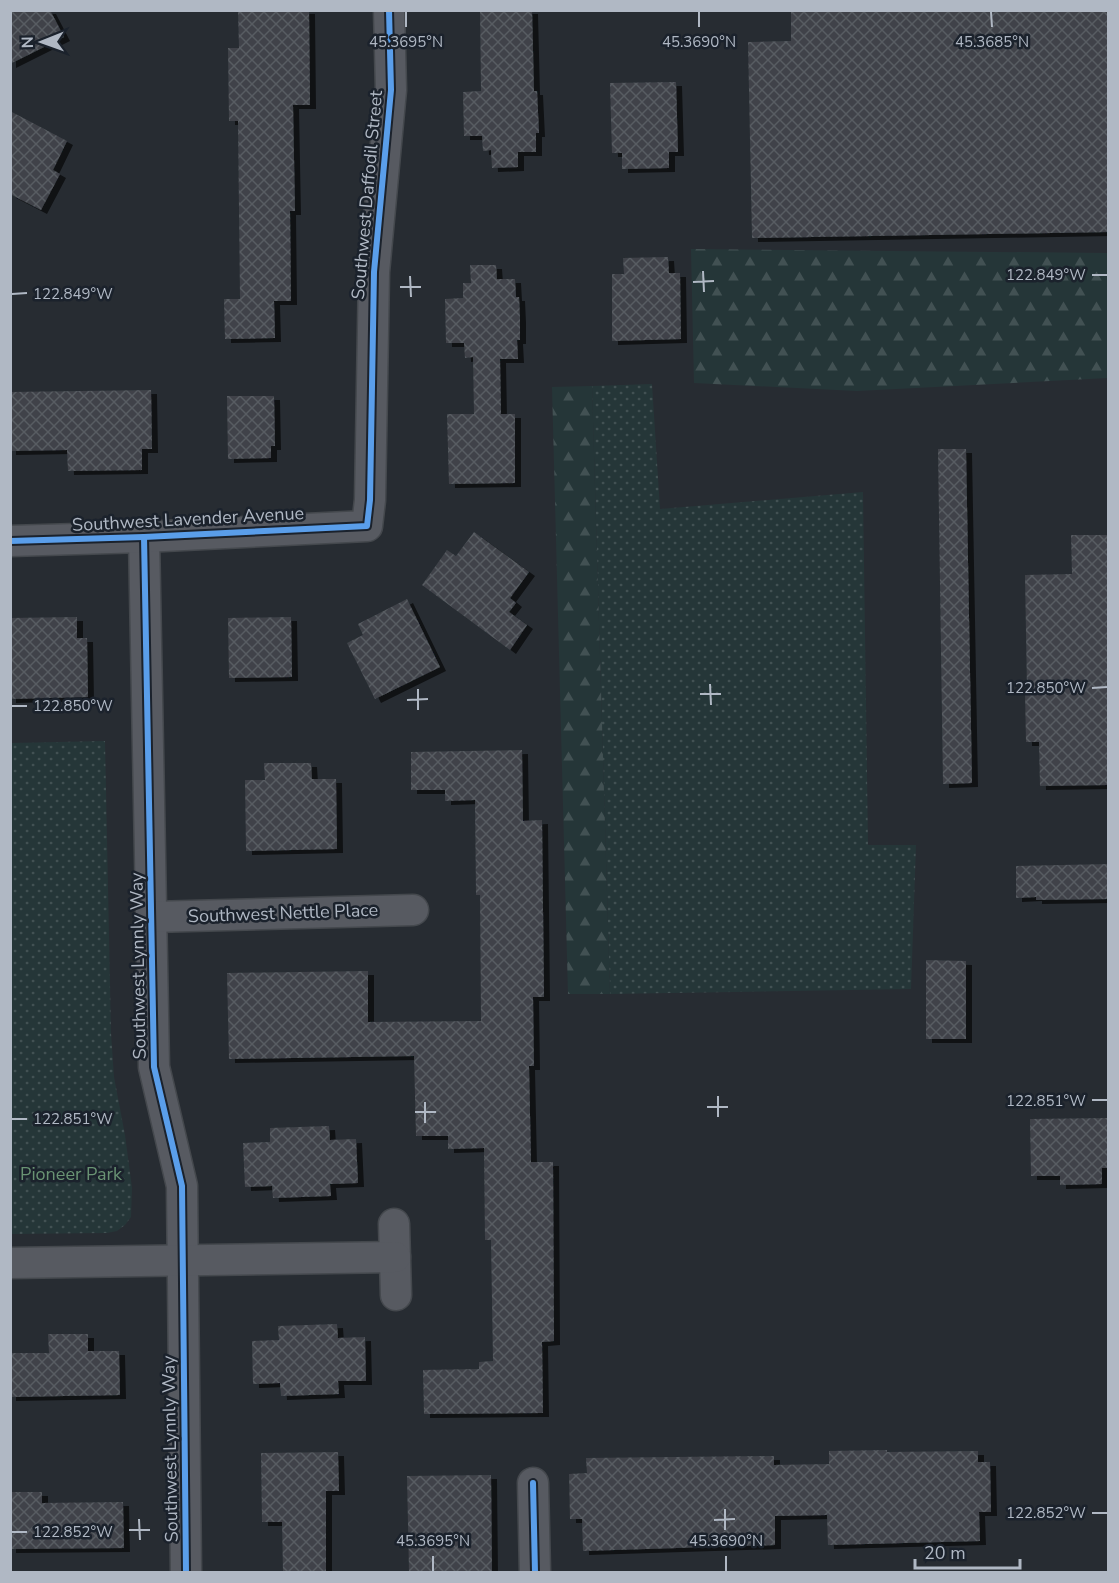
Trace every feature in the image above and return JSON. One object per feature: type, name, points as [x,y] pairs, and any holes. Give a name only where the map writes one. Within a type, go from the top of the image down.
[{"type":"street","name":"Southwest Daffodil Street","points":[[367,526],[370,500],[374,272],[391,90],[389,10]]},
{"type":"street","name":"Southwest Lavender Avenue","points":[[10,541],[367,526]]},
{"type":"street","name":"Southwest Lynnly Way","points":[[144,537],[154,1067],[182,1186],[186,1572]]},
{"type":"street","name":"Southwest Nettle Place","points":[[152,917],[413,910]]},
{"type":"street","points":[[394,1224],[396,1295]]},
{"type":"street","points":[[10,1263],[395,1257]]},
{"type":"street","points":[[533,1483],[536,1572]]},
{"type":"green space","points":[[691,249],[1108,253],[1108,378],[857,391],[694,383]]},
{"type":"green space","points":[[652,384],[660,509],[863,492],[868,845],[916,845],[911,989],[610,994],[592,386]]},
{"type":"green space","points":[[592,386],[610,994],[568,994],[552,387]]},
{"type":"green space","name":"Pioneer Park","points":[[105,741],[111,1033],[114,1077],[132,1188],[131,1217],[117,1231],[107,1233],[11,1234],[11,743]]},
{"type":"building","points":[[10,10],[50,10],[64,37],[10,64]]},
{"type":"building","points":[[238,10],[309,10],[310,105],[293,105],[295,211],[290,211],[291,301],[274,301],[275,338],[225,339],[224,299],[240,299],[238,121],[229,121],[228,48],[239,48]]},
{"type":"building","points":[[480,10],[532,10],[534,91],[537,91],[539,133],[536,133],[536,152],[518,152],[518,167],[492,168],[491,150],[483,151],[482,136],[464,136],[463,92],[481,91]]},
{"type":"building","points":[[791,10],[1108,10],[1108,232],[752,238],[748,42],[791,41]]},
{"type":"building","points":[[676,82],[678,152],[669,152],[669,168],[622,169],[622,153],[612,153],[610,83]]},
{"type":"building","points":[[10,111],[67,141],[53,170],[60,174],[41,210],[10,194]]},
{"type":"building","points":[[668,257],[669,273],[680,273],[681,339],[612,341],[612,274],[624,274],[623,258]]},
{"type":"building","points":[[470,265],[496,265],[497,279],[515,279],[516,297],[519,297],[518,359],[500,359],[501,414],[515,414],[515,483],[449,484],[447,414],[474,414],[473,357],[465,358],[464,343],[446,343],[445,299],[463,298],[463,283],[471,283]]},
{"type":"building","points":[[151,390],[152,449],[142,449],[142,470],[68,471],[67,450],[10,451],[10,392]]},
{"type":"building","points":[[227,396],[274,396],[275,446],[271,446],[271,458],[228,459]]},
{"type":"building","points":[[938,449],[966,449],[972,783],[943,784]]},
{"type":"building","points":[[474,532],[529,572],[510,598],[516,603],[509,612],[527,625],[510,650],[422,585],[447,550],[456,556]]},
{"type":"building","points":[[1071,535],[1108,535],[1108,785],[1040,786],[1039,742],[1026,742],[1025,575],[1072,574]]},
{"type":"building","points":[[407,599],[440,667],[375,699],[347,643],[363,635],[358,624]]},
{"type":"building","points":[[77,617],[77,638],[87,638],[88,697],[10,699],[10,618]]},
{"type":"building","points":[[291,617],[292,677],[229,678],[228,618]]},
{"type":"building","points":[[522,750],[523,821],[542,820],[544,997],[533,997],[534,1066],[529,1066],[531,1162],[553,1162],[554,1341],[542,1342],[543,1413],[424,1414],[423,1370],[479,1369],[479,1362],[493,1361],[491,1240],[485,1240],[484,1148],[448,1149],[448,1136],[416,1136],[414,1056],[229,1059],[227,973],[368,971],[368,1022],[481,1021],[480,895],[476,895],[475,800],[445,801],[445,790],[411,790],[411,752]]},
{"type":"building","points":[[264,763],[311,763],[312,779],[336,779],[337,849],[246,851],[245,780],[265,780]]},
{"type":"building","points":[[1108,864],[1108,899],[1016,898],[1016,866]]},
{"type":"building","points":[[926,960],[966,961],[966,1039],[926,1039]]},
{"type":"building","points":[[1108,1118],[1108,1168],[1102,1168],[1102,1184],[1060,1185],[1060,1176],[1031,1176],[1030,1119]]},
{"type":"building","points":[[329,1126],[330,1140],[356,1139],[358,1183],[330,1184],[331,1196],[273,1198],[272,1186],[245,1187],[243,1143],[270,1142],[270,1128]]},
{"type":"building","points":[[337,1324],[338,1338],[365,1337],[366,1381],[338,1381],[339,1394],[281,1396],[280,1383],[253,1384],[252,1341],[279,1340],[278,1326]]},
{"type":"building","points":[[48,1334],[88,1334],[88,1351],[119,1351],[120,1395],[10,1397],[10,1353],[49,1353]]},
{"type":"building","points":[[887,1450],[887,1452],[978,1451],[978,1462],[990,1462],[991,1512],[979,1512],[980,1541],[828,1545],[827,1515],[775,1516],[775,1545],[583,1551],[582,1519],[570,1519],[569,1474],[587,1473],[586,1458],[774,1456],[774,1465],[829,1464],[829,1451]]},
{"type":"building","points":[[338,1452],[339,1491],[326,1491],[326,1572],[283,1572],[282,1522],[262,1522],[261,1453]]},
{"type":"building","points":[[491,1475],[492,1572],[409,1572],[407,1476]]},
{"type":"building","points":[[10,1492],[42,1492],[42,1503],[123,1502],[124,1548],[10,1549]]},
{"type":"cycle path","points":[[10,541],[367,526],[370,500],[374,272],[391,90],[389,10]]},
{"type":"cycle path","points":[[144,537],[154,1067],[182,1186],[186,1572]]},
{"type":"cycle path","points":[[533,1483],[535,1572]]}]
